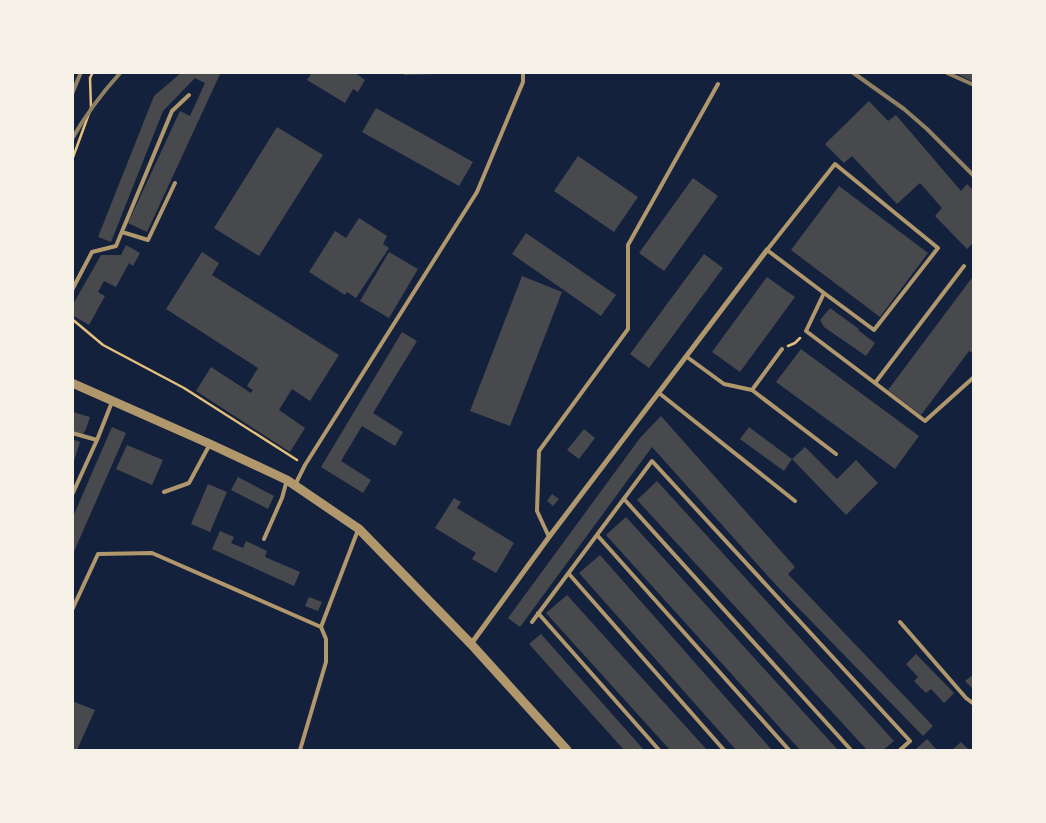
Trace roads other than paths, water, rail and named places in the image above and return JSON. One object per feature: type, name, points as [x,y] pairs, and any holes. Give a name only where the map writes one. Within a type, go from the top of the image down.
[{"type":"street","points":[[471,644],[549,537],[767,250]]},
{"type":"street","points":[[72,383],[291,482],[358,529],[471,644],[563,749]]},
{"type":"lane","points":[[264,539],[291,482],[305,465],[478,192],[523,82],[523,72]]},
{"type":"lane","points":[[549,537],[537,511],[539,451],[628,329],[628,245],[718,84]]},
{"type":"lane","points":[[72,290],[92,252],[116,246],[172,111],[189,94]]},
{"type":"lane","points":[[835,164],[938,248],[874,330],[824,293],[767,250],[835,164]]},
{"type":"lane","points":[[122,232],[148,240],[175,183]]},
{"type":"lane","points":[[875,383],[964,266]]},
{"type":"lane","points":[[824,293],[806,331],[925,421],[974,377]]},
{"type":"lane","points":[[752,390],[782,349]]},
{"type":"lane","points":[[686,357],[724,384],[752,390],[836,454]]},
{"type":"lane","points":[[659,392],[796,501]]},
{"type":"lane","points":[[72,495],[113,400]]},
{"type":"lane","points":[[72,433],[97,440]]},
{"type":"lane","points":[[164,492],[189,483],[210,444]]},
{"type":"lane","points":[[532,622],[652,461],[910,741],[900,750]]},
{"type":"lane","points":[[624,499],[851,750]]},
{"type":"lane","points":[[300,750],[326,662],[326,639],[321,627],[358,529]]},
{"type":"lane","points":[[597,535],[789,750]]},
{"type":"lane","points":[[72,610],[98,554],[152,553],[321,627]]},
{"type":"lane","points":[[569,574],[724,750]]},
{"type":"lane","points":[[538,613],[659,750]]},
{"type":"lane","points":[[900,622],[966,698],[974,704]]},
{"type":"railway","points":[[72,94],[81,72]]},
{"type":"railway","points":[[72,139],[95,104],[121,72]]},
{"type":"railway","points":[[852,72],[904,109],[974,176]]},
{"type":"railway","points":[[945,72],[974,85]]}]
